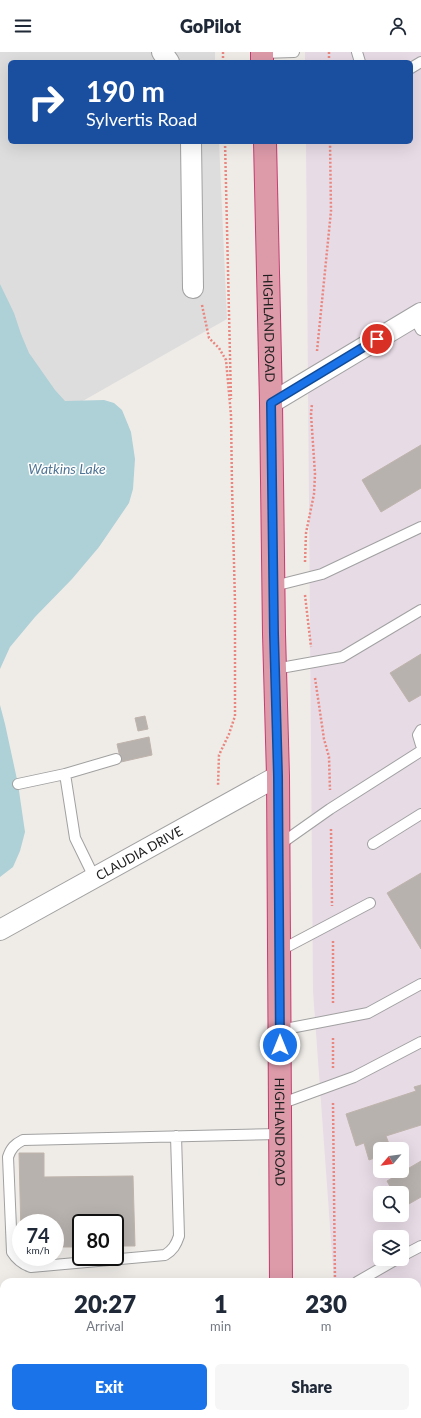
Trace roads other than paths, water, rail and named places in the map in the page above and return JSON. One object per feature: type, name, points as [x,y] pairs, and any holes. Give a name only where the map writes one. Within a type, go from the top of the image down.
[{"type":"highway","name":"HIGHLAND ROAD","points":[[264,144],[271,403],[278,776],[281,1278]]},
{"type":"street","points":[[191,144],[192,288]]},
{"type":"street","points":[[271,403],[419,320]]},
{"type":"street","name":"CLAUDIA DRIVE","points":[[0,930],[278,776]]},
{"type":"lane","points":[[262,56],[294,52]]},
{"type":"lane","points":[[274,586],[322,574],[421,527]]},
{"type":"lane","points":[[275,669],[342,657],[421,610]]},
{"type":"lane","points":[[421,730],[418,735],[421,745]]},
{"type":"lane","points":[[279,846],[330,809],[421,751]]},
{"type":"lane","points":[[18,784],[65,774],[116,759]]},
{"type":"lane","points":[[65,774],[75,838],[94,878]]},
{"type":"lane","points":[[373,844],[421,814]]},
{"type":"lane","points":[[279,951],[370,903]]},
{"type":"lane","points":[[280,1030],[368,1013],[421,984]]},
{"type":"lane","points":[[280,1104],[354,1077],[421,1042]]},
{"type":"lane","points":[[176,1136],[178,1236],[176,1244],[171,1251],[164,1255],[31,1267],[17,1260],[12,1252],[8,1157],[10,1149],[16,1143],[23,1140],[176,1136],[280,1134]]},
{"type":"lane","points":[[409,1252],[421,1246]]},
{"type":"lane","points":[[364,1278],[385,1266]]},
{"type":"water","name":"Watkins Lake","points":[[0,284],[14,313],[29,353],[55,390],[65,401],[104,400],[114,403],[122,410],[131,432],[135,459],[133,489],[129,503],[99,547],[72,579],[35,617],[10,647],[0,669]]},
{"type":"water","points":[[0,705],[18,784],[25,832],[20,851],[13,867],[0,877]]}]
